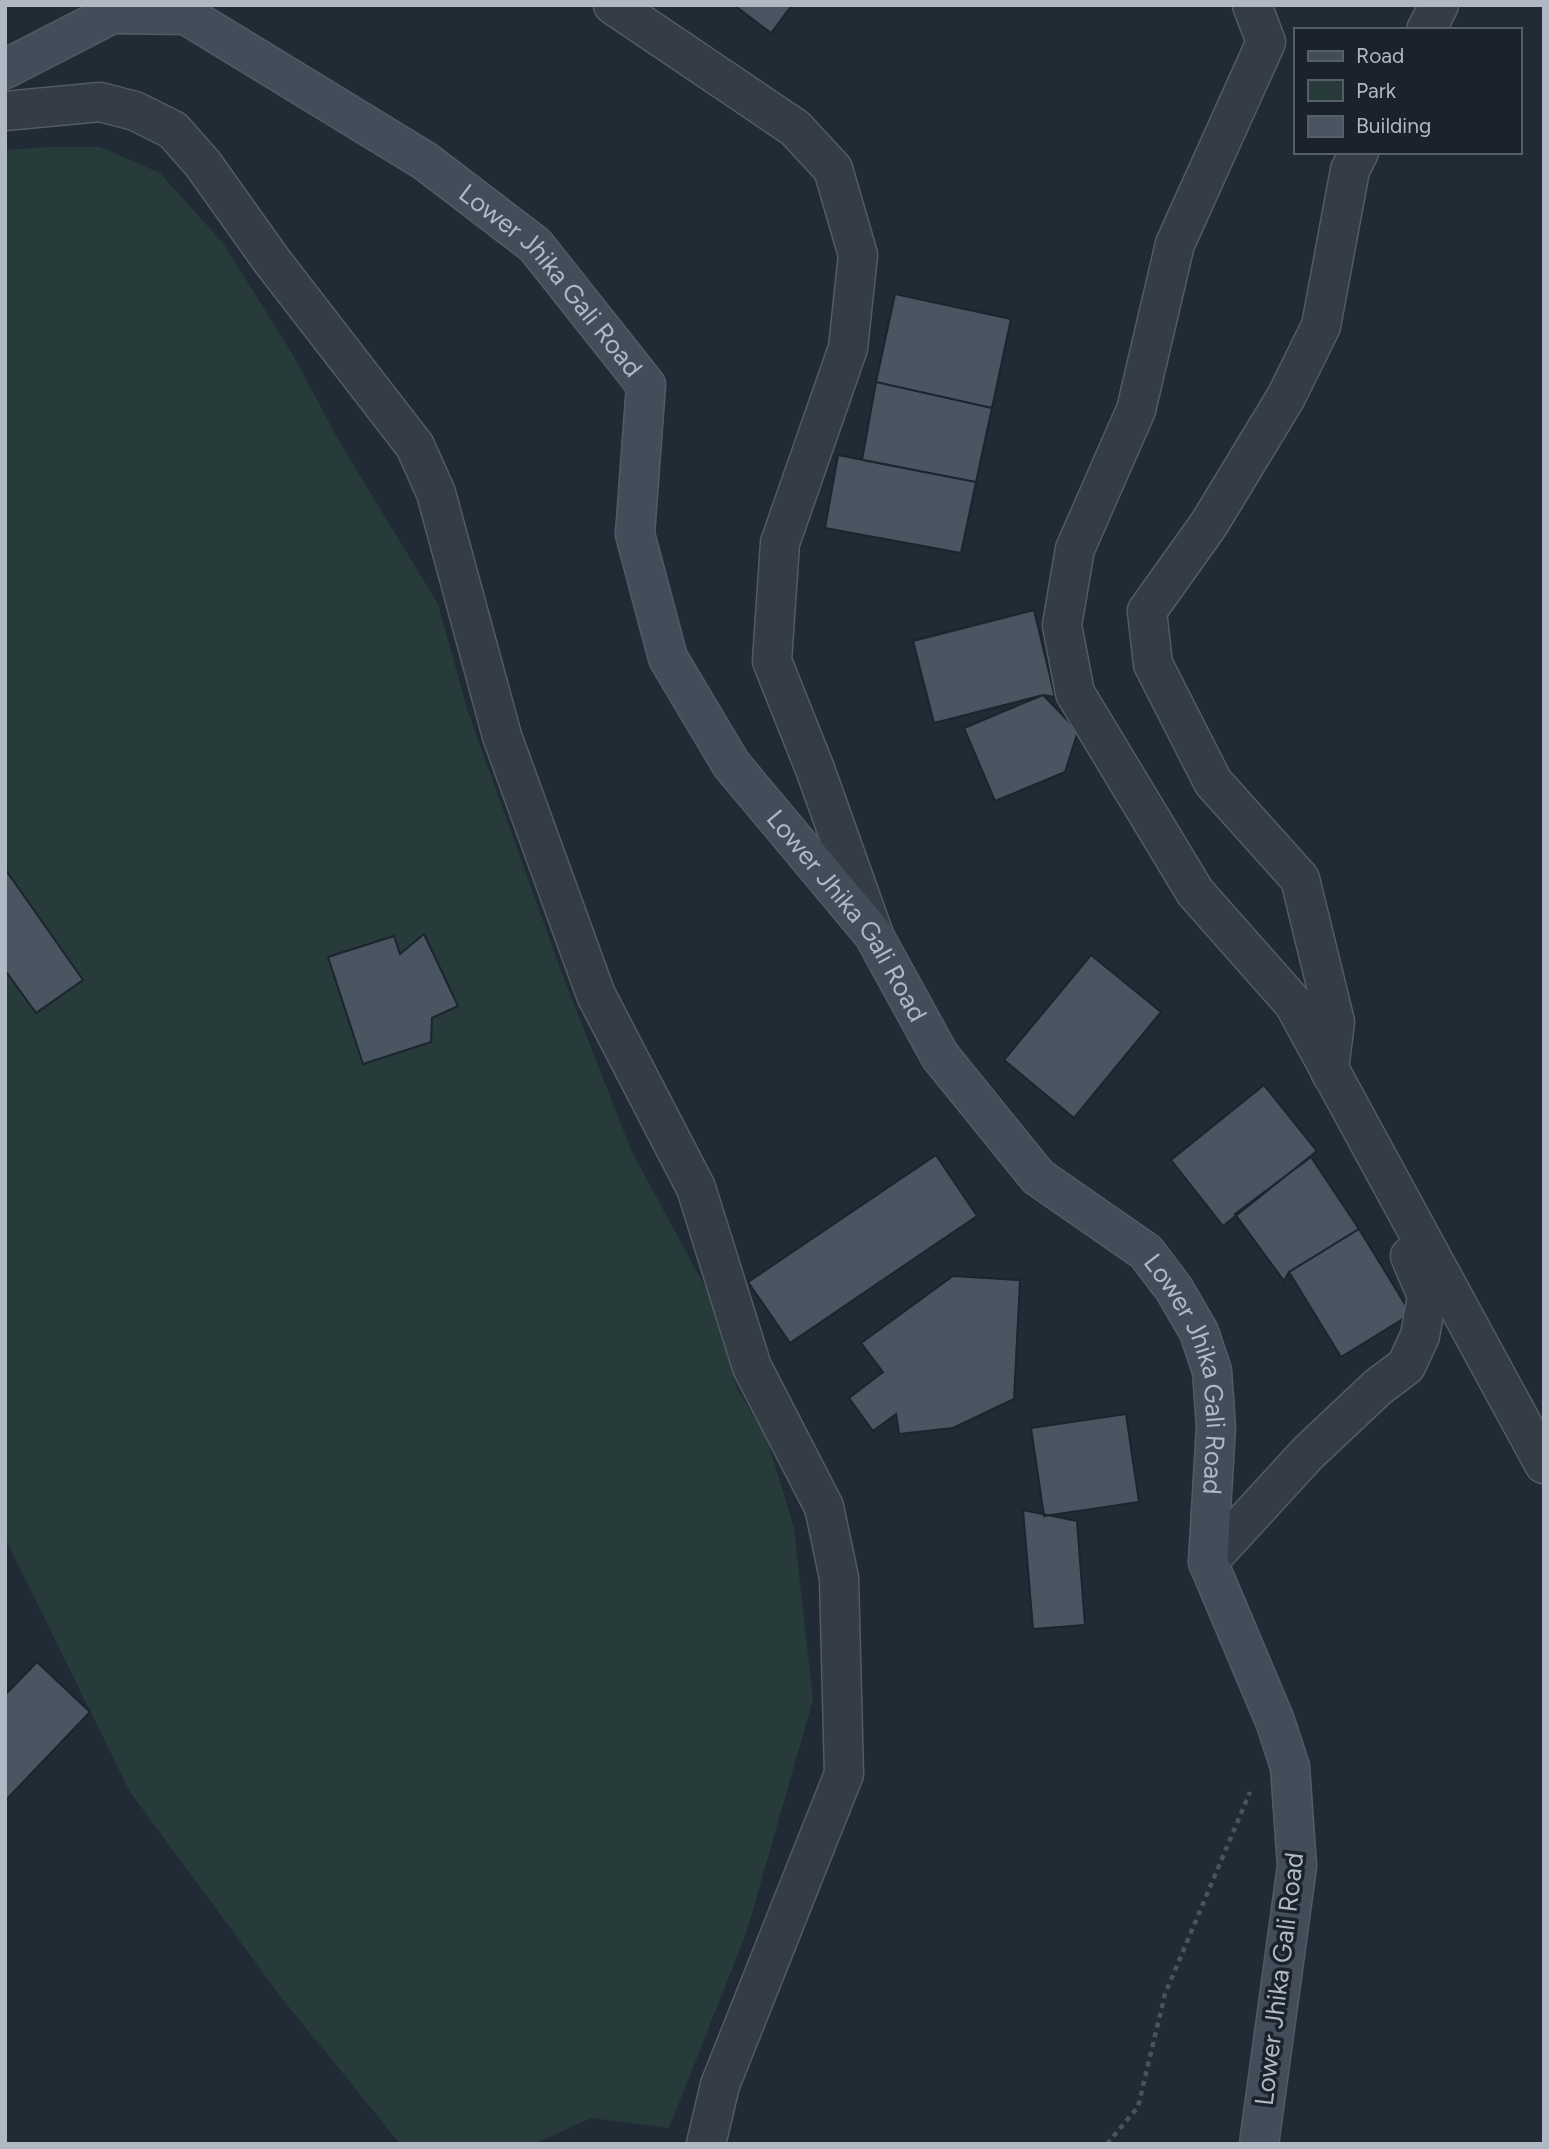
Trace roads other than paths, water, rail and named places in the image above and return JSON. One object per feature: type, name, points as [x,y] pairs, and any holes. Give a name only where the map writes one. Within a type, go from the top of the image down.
[{"type":"main road","name":"Lower Jhika Gali Road","points":[[5,69],[112,14],[186,15],[425,161],[536,245],[646,385],[635,534],[668,658],[730,764],[873,934],[940,1056],[1038,1177],[1146,1252],[1174,1289],[1199,1332],[1212,1371],[1216,1427],[1208,1562],[1275,1721],[1290,1767],[1297,1866],[1259,2144]]},
{"type":"street","points":[[613,5],[795,128],[833,169],[858,255],[848,348],[780,543],[772,661],[816,769],[873,934]]},
{"type":"street","points":[[1252,5],[1265,42],[1175,244],[1136,410],[1074,549],[1062,625],[1074,693],[1195,892],[1294,1004],[1544,1464]]},
{"type":"street","points":[[1427,28],[1439,5]]},
{"type":"street","points":[[5,111],[100,102],[135,110],[173,131],[203,164],[279,271],[415,446],[436,493],[502,736],[596,995],[696,1188],[752,1367],[824,1507],[839,1578],[844,1774],[720,2085],[706,2144]]},
{"type":"street","points":[[1208,1562],[1308,1453],[1378,1387],[1406,1366],[1420,1336],[1427,1296],[1329,1069],[1335,1022],[1300,878],[1213,782],[1153,664],[1147,611],[1209,524],[1286,397],[1321,326],[1350,170],[1358,154]]}]
